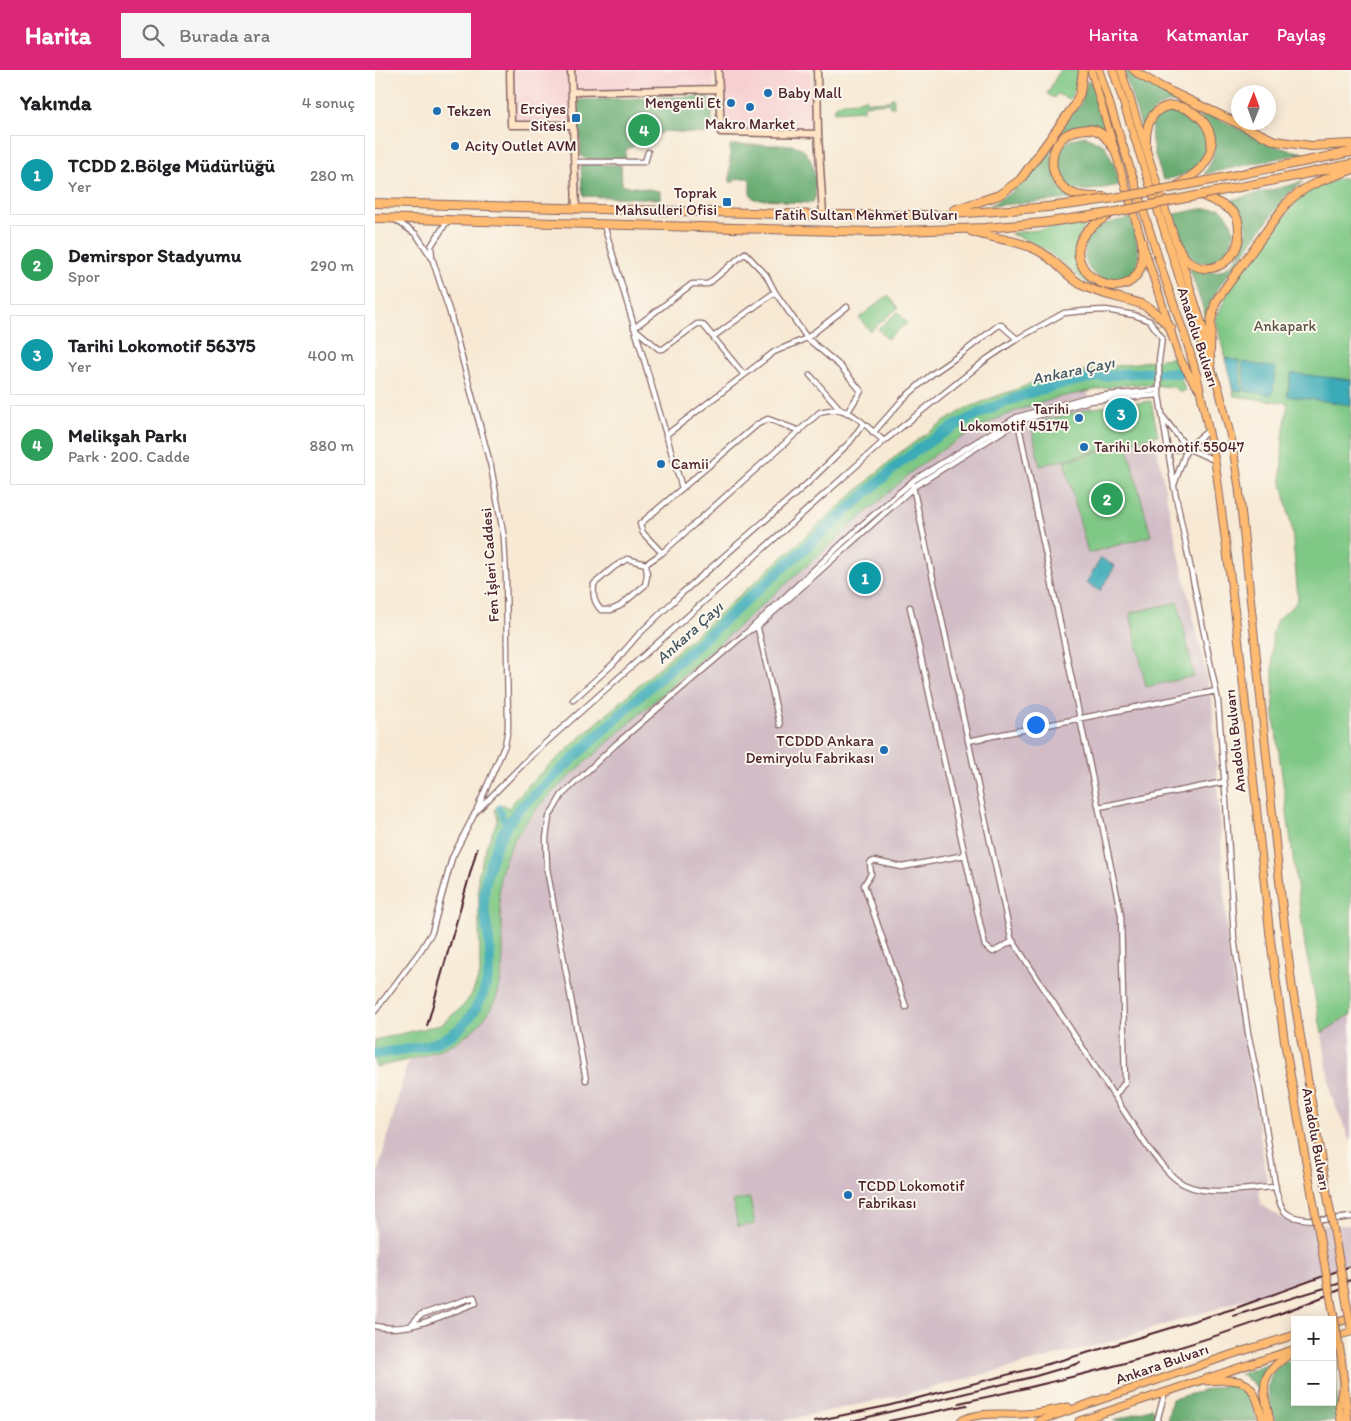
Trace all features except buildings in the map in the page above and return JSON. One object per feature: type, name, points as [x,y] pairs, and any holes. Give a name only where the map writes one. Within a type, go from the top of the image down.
[{"type":"highway","points":[[937,215],[999,195],[1020,180],[1074,106],[1080,93],[1083,70]]},
{"type":"highway","points":[[1134,70],[1163,88],[1275,141],[1311,146],[1351,144]]},
{"type":"highway","points":[[1146,146],[1148,123],[1156,112],[1163,107],[1172,105],[1183,106],[1195,112],[1204,122],[1211,142],[1208,158],[1198,170],[1177,186]]},
{"type":"highway","points":[[1114,149],[1100,132],[1091,129],[1074,131],[1065,135],[1057,144],[1051,160],[1054,173],[1061,186],[1073,194],[1083,197],[1124,197]]},
{"type":"highway","name":"Fatih Sultan Mehmet Bulvarı","points":[[375,203],[823,215],[937,215],[1080,204],[1351,152]]},
{"type":"highway","name":"Fatih Sultan Mehmet Bulvarı","points":[[375,218],[873,232],[966,229],[1042,223],[1111,213],[1203,196],[1351,164]]},
{"type":"highway","points":[[1207,351],[1216,301],[1286,204],[1296,193],[1309,184],[1351,170]]},
{"type":"highway","points":[[1177,247],[1187,260],[1202,268],[1215,267],[1233,256],[1240,239],[1239,224],[1234,213],[1203,196]]},
{"type":"highway","points":[[1111,213],[1085,233],[1080,244],[1080,260],[1087,275],[1106,286],[1126,284],[1134,278],[1140,268],[1143,242]]},
{"type":"highway","points":[[966,229],[982,235],[1017,242],[1038,250],[1081,284],[1152,310],[1171,328]]},
{"type":"main road","points":[[1091,70],[1179,357],[1202,394]]},
{"type":"main road","name":"Anadolu Bulvarı","points":[[1099,70],[1190,353],[1202,394],[1215,460],[1239,644],[1270,936],[1285,1045],[1341,1356],[1348,1421]]},
{"type":"main road","name":"Anadolu Bulvarı","points":[[1113,70],[1207,351],[1211,372],[1219,389],[1231,442],[1239,488],[1292,986],[1323,1176],[1351,1327]]},
{"type":"main road","points":[[1121,70],[1177,247],[1207,351]]},
{"type":"main road","points":[[1336,1323],[1351,1318]]},
{"type":"main road","points":[[1336,1336],[1351,1332]]},
{"type":"main road","name":"Ankara Bulvarı","points":[[1039,1421],[1291,1336]]},
{"type":"main road","name":"Ankara Bulvarı","points":[[1079,1421],[1291,1351]]},
{"type":"main road","points":[[1270,1421],[1264,1394],[1267,1376],[1273,1366],[1291,1353]]},
{"type":"main road","points":[[1341,1421],[1339,1407],[1343,1376]]},
{"type":"main road","points":[[1197,1382],[1235,1379],[1243,1382],[1255,1394],[1263,1421]]},
{"type":"main road","points":[[961,1421],[970,1417],[984,1415],[1019,1414],[1059,1409],[1114,1395]]},
{"type":"main road","points":[[1093,1421],[1109,1411]]},
{"type":"street","points":[[510,70],[511,125],[573,125]]},
{"type":"street","points":[[571,70],[576,209]]},
{"type":"street","points":[[718,70],[721,132],[818,134]]},
{"type":"street","points":[[817,70],[818,134],[823,215]]},
{"type":"street","points":[[572,92],[719,90]]},
{"type":"street","points":[[574,162],[645,162],[648,152]]},
{"type":"street","name":"Fen İşleri Caddesi","points":[[393,218],[416,234],[432,258],[450,313],[491,467],[504,538],[508,728],[505,745],[475,813]]},
{"type":"street","points":[[432,258],[431,246],[448,220]]},
{"type":"street","points":[[604,224],[682,488]]},
{"type":"street","points":[[634,328],[692,284],[708,284],[745,253],[766,275],[775,292],[807,338],[840,366],[861,391],[847,413]]},
{"type":"street","points":[[713,337],[775,292]]},
{"type":"street","points":[[666,436],[774,352],[807,338],[847,307]]},
{"type":"street","points":[[375,1011],[421,950],[432,932],[451,858],[475,813],[533,754],[884,441],[987,359],[1017,339],[1064,313],[1106,310],[1134,315],[1150,320],[1162,338],[1159,360],[1159,390],[1174,487],[1216,691],[1234,938],[1247,1033],[1259,1085],[1276,1187],[1282,1207],[1286,1212],[1296,1217],[1307,1219],[1351,1217]]},
{"type":"street","points":[[634,328],[659,349],[663,349],[697,324],[701,324],[744,376]]},
{"type":"street","points":[[873,433],[903,399],[932,374],[1000,324],[1017,339]]},
{"type":"street","points":[[810,375],[841,410],[863,424],[884,441]]},
{"type":"street","points":[[757,624],[863,524],[925,472],[1018,419],[1089,401],[1159,390]]},
{"type":"street","points":[[646,564],[647,576],[645,585],[620,606],[611,610],[601,610],[593,598],[594,584],[614,567],[627,559],[646,564],[662,553],[820,412],[841,410]]},
{"type":"street","points":[[1163,417],[1187,448],[1215,460]]},
{"type":"street","points":[[662,553],[643,533],[640,524],[758,424],[767,419],[800,431]]},
{"type":"street","points":[[586,1080],[547,869],[546,838],[549,817],[562,796],[615,745],[913,488],[1018,419]]},
{"type":"street","points":[[1018,419],[1121,915],[1125,1082],[1115,1096]]},
{"type":"street","points":[[573,700],[613,664],[638,635],[682,593],[809,482],[850,442],[863,424]]},
{"type":"street","points":[[1168,451],[1187,448],[1209,430]]},
{"type":"street","points":[[1174,487],[1187,448]]},
{"type":"street","points":[[912,482],[1011,938],[1148,1148],[1175,1180],[1187,1187],[1213,1191],[1276,1187]]},
{"type":"street","points":[[910,607],[985,946],[993,952],[1013,941]]},
{"type":"street","points":[[757,624],[779,725]]},
{"type":"street","points":[[968,741],[1216,691]]},
{"type":"street","points":[[1099,807],[1224,782]]},
{"type":"street","points":[[906,1007],[864,886],[871,874],[870,863],[874,861],[902,866],[965,856]]},
{"type":"street","points":[[375,1326],[386,1329],[401,1329],[410,1326],[476,1303],[474,1297],[420,1315],[410,1326]]},
{"type":"street","points":[[1157,1421],[1165,1392]]},
{"type":"shaded area","points":[[512,70],[713,70],[713,87],[578,96],[577,120],[512,124]]},
{"type":"shaded area","points":[[722,70],[811,70],[811,129],[724,131]]},
{"type":"shaded area","points":[[1088,392],[1092,413],[1149,405],[1166,495],[1212,701],[1228,950],[1246,1045],[1267,1181],[1258,1184],[1261,1204],[1281,1218],[1324,1225],[1351,1225],[1351,1263],[1259,1295],[1113,1341],[908,1394],[781,1421],[375,1421],[375,1183],[408,1061],[430,1054],[458,1041],[474,1030],[489,1010],[503,946],[499,896],[500,879],[504,863],[514,839],[525,822],[560,785],[914,470],[969,433],[997,419],[1021,409],[1060,397]]},
{"type":"shaded area","points":[[1351,1014],[1351,1143],[1331,1095],[1322,1033]]},
{"type":"green space","points":[[1060,70],[1078,70],[1075,89],[1070,99],[1057,94],[1054,98],[1047,94]]},
{"type":"green space","points":[[1123,70],[1130,70],[1181,101],[1231,125],[1231,130],[1241,130],[1281,148],[1304,153],[1204,174],[1214,154],[1213,137],[1207,125],[1195,111],[1178,103],[1162,105],[1154,111],[1142,129]]},
{"type":"green space","points":[[1091,81],[1108,133],[1086,126],[1075,127],[1061,136],[1051,153],[1059,187],[1071,199],[989,206],[1024,182],[1040,162],[1061,128],[1081,104],[1087,82]]},
{"type":"green space","points":[[708,96],[710,111],[712,111],[712,131],[705,134],[665,131],[626,150],[625,160],[587,159],[581,156],[578,102],[580,100]]},
{"type":"green space","points":[[891,98],[894,98],[894,107],[890,107],[890,103],[864,105],[864,110],[834,112],[837,105],[843,102],[858,101],[860,99],[867,99],[867,102],[890,101]]},
{"type":"green space","points":[[1172,109],[1191,117],[1198,124],[1207,140],[1207,149],[1203,158],[1192,170],[1180,176],[1163,180],[1154,150],[1152,129],[1155,120],[1161,113]]},
{"type":"green space","points":[[1086,136],[1105,146],[1115,167],[1120,185],[1078,190],[1073,189],[1062,180],[1059,174],[1058,160],[1062,147],[1071,140]]},
{"type":"green space","points":[[730,145],[793,145],[800,148],[810,159],[815,175],[815,198],[812,203],[754,199],[750,193],[750,180],[748,178],[735,179],[734,182],[730,182]]},
{"type":"green space","points":[[587,164],[621,165],[622,185],[660,191],[660,199],[584,196],[581,166]]},
{"type":"green space","name":"Ankapark","points":[[1351,177],[1351,1014],[1322,1033],[1305,946],[1274,716],[1272,636],[1276,621],[1298,599],[1292,529],[1281,478],[1283,436],[1288,403],[1234,396],[1216,319],[1230,287],[1302,195],[1335,180]]},
{"type":"green space","points":[[1303,182],[1285,197],[1219,287],[1209,306],[1206,317],[1189,267],[1215,272],[1224,269],[1235,260],[1243,246],[1246,224],[1241,212],[1227,201]]},
{"type":"green space","points":[[1220,208],[1230,220],[1233,232],[1231,243],[1217,259],[1207,263],[1198,261],[1189,255],[1187,251],[1175,214],[1201,209]]},
{"type":"green space","points":[[1131,218],[1139,258],[1134,273],[1126,279],[1117,281],[1098,277],[1086,262],[1085,249],[1088,237],[1104,225]]},
{"type":"green space","points":[[1084,224],[1077,243],[1076,258],[1079,267],[1092,286],[1046,250],[1011,234],[1013,233]]},
{"type":"green space","points":[[888,295],[898,308],[870,331],[859,318]]},
{"type":"green space","points":[[898,312],[907,323],[887,339],[878,329]]},
{"type":"green space","points":[[1175,357],[1185,391],[1179,392],[1174,387],[1141,384],[1115,386],[1060,397],[1021,409],[969,433],[914,470],[560,785],[540,805],[515,839],[503,865],[499,888],[503,938],[502,971],[497,996],[488,1013],[477,1027],[447,1047],[411,1059],[375,1067],[375,1040],[443,1023],[463,1006],[472,994],[480,974],[478,876],[486,847],[498,819],[495,809],[503,804],[508,808],[534,779],[898,454],[942,423],[965,409],[989,399],[1063,374]]},
{"type":"green space","points":[[1151,401],[1158,435],[1040,466],[1031,424],[1092,408]]},
{"type":"green space","points":[[1127,445],[1151,536],[1088,553],[1064,461]]},
{"type":"green space","points":[[1178,602],[1194,676],[1146,687],[1130,613]]},
{"type":"green space","points":[[750,1198],[755,1224],[738,1227],[733,1201]]},
{"type":"green space","points":[[1291,1360],[1291,1406],[1336,1406],[1336,1364],[1338,1421],[1275,1421],[1270,1401],[1269,1384],[1271,1376],[1276,1369]]},
{"type":"green space","points":[[1269,1363],[1261,1382],[1262,1396],[1260,1397],[1253,1383],[1240,1374]]},
{"type":"green space","points":[[1229,1384],[1244,1390],[1257,1421],[1167,1421],[1172,1399]]},
{"type":"green space","points":[[1152,1408],[1157,1415],[1155,1421],[1113,1421]]},
{"type":"water","points":[[1225,358],[1239,361],[1242,391],[1233,390]]},
{"type":"water","points":[[1242,362],[1276,368],[1272,395],[1245,391]]},
{"type":"water","points":[[1291,373],[1351,380],[1351,405],[1287,396]]},
{"type":"water","points":[[1101,558],[1115,566],[1100,591],[1086,583]]},
{"type":"waterway","name":"Ankara Çayı","points":[[375,1054],[418,1047],[442,1040],[463,1025],[478,1004],[487,980],[489,967],[490,947],[484,905],[487,874],[499,840],[518,810],[652,685],[900,463],[931,441],[963,422],[1032,392],[1104,376],[1141,373],[1179,373]]},
{"type":"waterway","points":[[499,807],[506,826]]},
{"type":"railway","points":[[427,1026],[477,849]]},
{"type":"railway","points":[[815,1421],[887,1406],[1104,1348],[1236,1308],[1351,1266]]},
{"type":"railway","points":[[1233,1316],[1351,1280]]},
{"type":"railway","points":[[959,1403],[1057,1381],[1154,1355],[1249,1325],[1342,1289]]},
{"type":"railway","points":[[852,1421],[1036,1376],[1080,1363]]},
{"type":"railway","points":[[889,1421],[967,1405]]},
{"type":"place","name":"Baby Mall","points":[[768,93]]},
{"type":"place","name":"Mengenli Et","points":[[731,103]]},
{"type":"place","name":"Makro Market","points":[[750,107]]},
{"type":"place","name":"Tekzen","points":[[437,111]]},
{"type":"place","name":"Erciyes Sitesi","points":[[576,118]]},
{"type":"place","name":"Melikşah Parkı","points":[[644,130]]},
{"type":"place","name":"Acity Outlet AVM","points":[[455,146]]},
{"type":"place","name":"Toprak Mahsulleri Ofisi","points":[[727,202]]},
{"type":"place","name":"Tarihi Lokomotif 56375","points":[[1121,414]]},
{"type":"place","name":"Tarihi Lokomotif 45174","points":[[1079,418]]},
{"type":"place","name":"Tarihi Lokomotif 55047","points":[[1084,447]]},
{"type":"place","name":"Camii","points":[[661,464]]},
{"type":"place","name":"Demirspor Stadyumu","points":[[1107,499]]},
{"type":"place","name":"TCDD 2.Bölge Müdürlüğü","points":[[865,578]]},
{"type":"place","name":"TCDDD Ankara Demiryolu Fabrikası","points":[[884,750]]},
{"type":"place","name":"TCDD Lokomotif Fabrikası","points":[[848,1195]]}]
